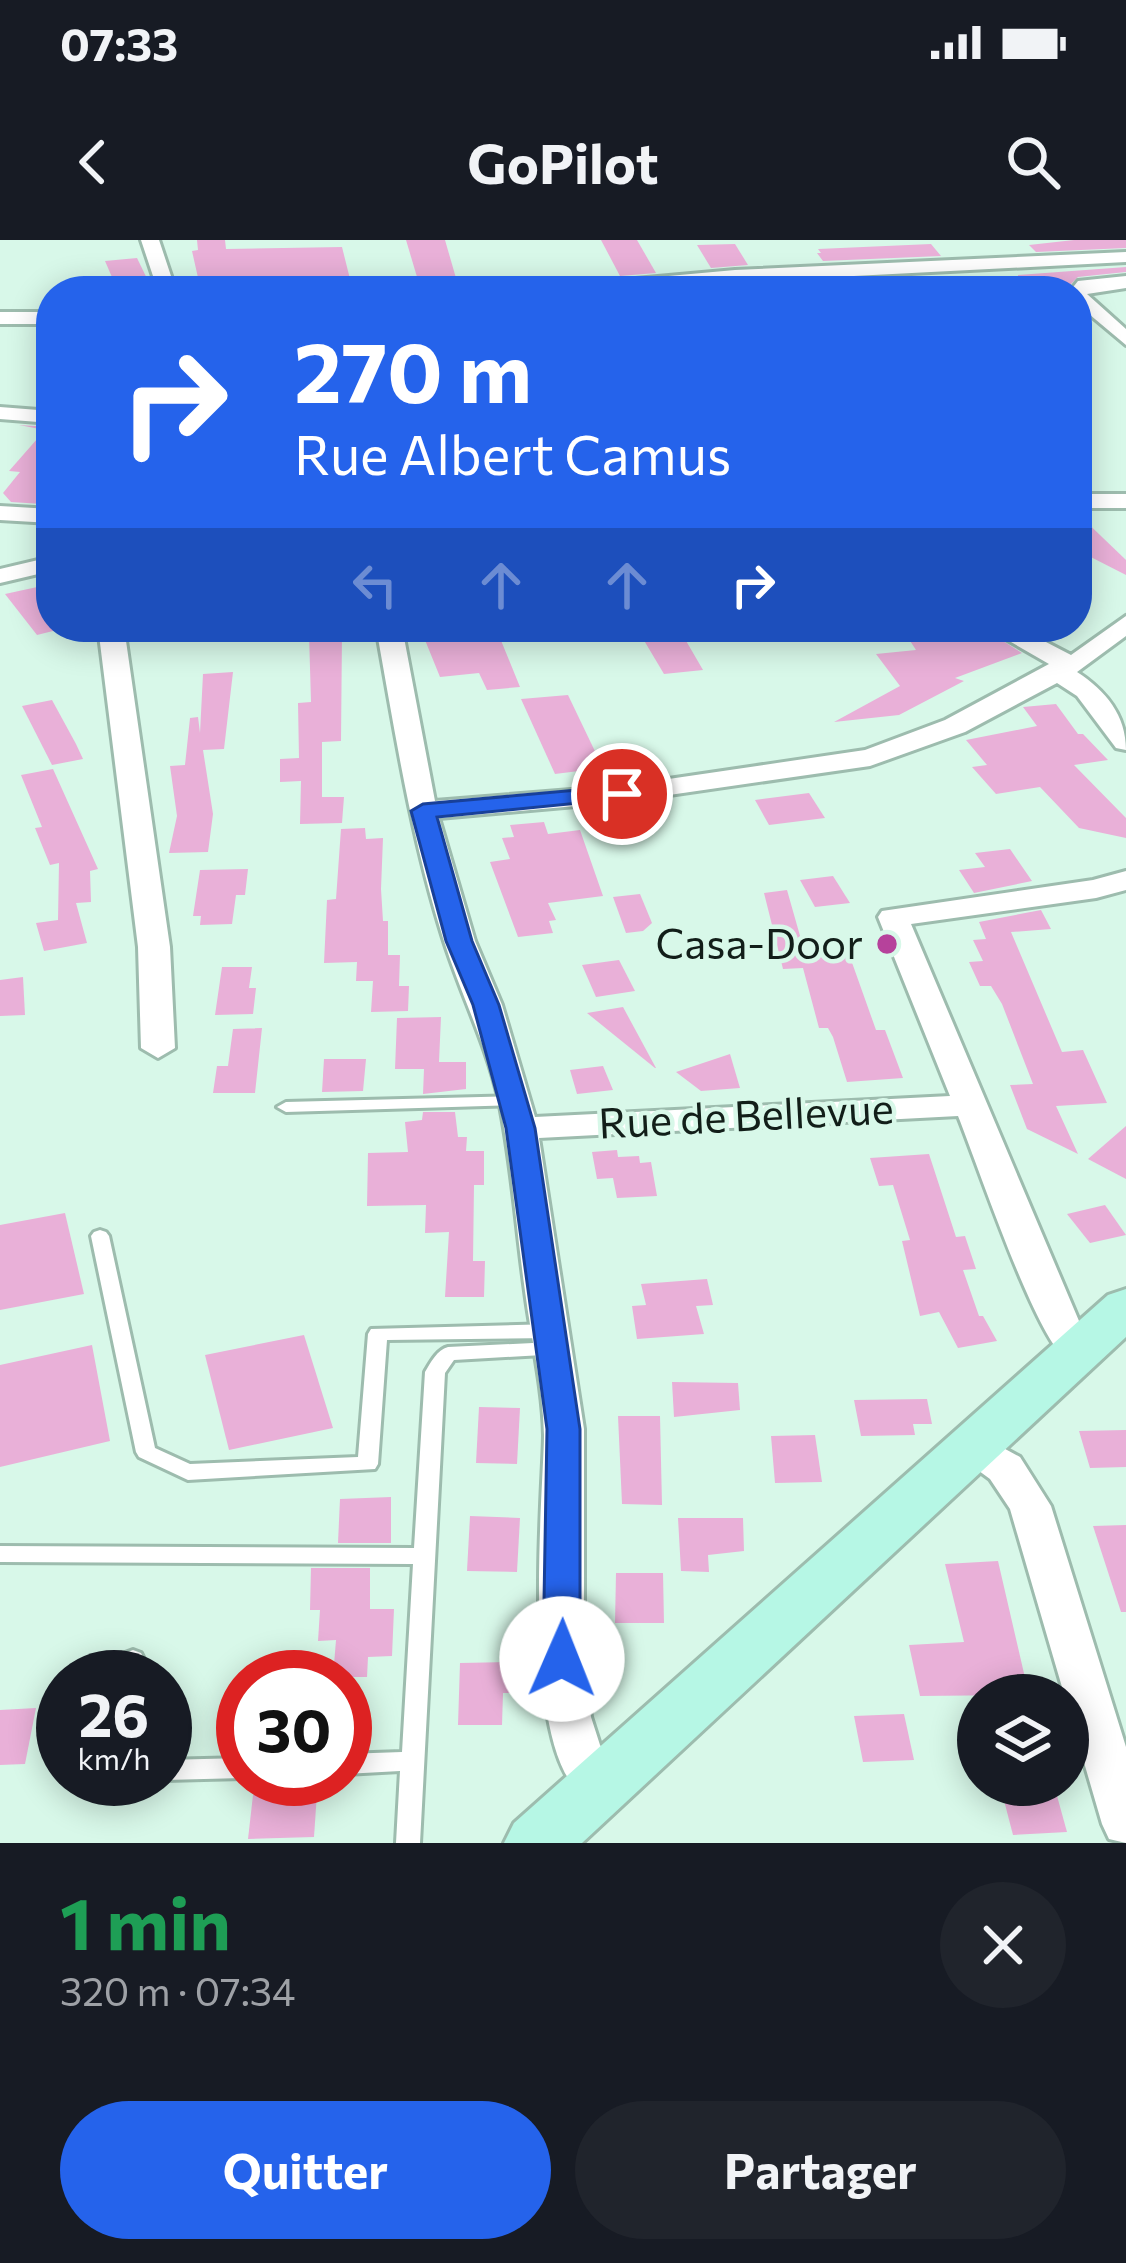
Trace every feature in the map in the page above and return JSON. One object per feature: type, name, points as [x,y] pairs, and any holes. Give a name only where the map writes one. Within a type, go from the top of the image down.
[{"type":"main road","points":[[537,1843],[1126,1307]]},
{"type":"street","points":[[149,240],[162,276]]},
{"type":"street","points":[[765,276],[1126,257]]},
{"type":"street","points":[[868,268],[872,276]]},
{"type":"street","points":[[1092,284],[1126,282]]},
{"type":"street","points":[[1092,308],[1126,339]]},
{"type":"street","points":[[0,318],[36,318]]},
{"type":"street","points":[[0,413],[36,416]]},
{"type":"street","points":[[1092,499],[1126,501]]},
{"type":"street","points":[[0,513],[36,515]]},
{"type":"street","points":[[0,576],[36,568]]},
{"type":"street","points":[[423,811],[622,794],[870,758],[955,726],[1063,667],[1113,646],[1126,623]]},
{"type":"street","points":[[113,642],[154,947],[158,1048]]},
{"type":"street","points":[[391,642],[417,758],[423,811],[459,941],[486,1005],[519,1114],[527,1198],[564,1429],[562,1659],[568,1717],[579,1753],[602,1784]]},
{"type":"street","points":[[1022,642],[1063,667],[1126,742]]},
{"type":"street","points":[[1080,1349],[1061,1326],[893,917],[1096,889],[1126,880]]},
{"type":"street","name":"Rue de Bellevue","points":[[519,1114],[971,1105]]},
{"type":"street","points":[[974,1447],[1005,1468],[1030,1506],[1126,1824]]},
{"type":"lane","points":[[286,1107],[519,1114]]},
{"type":"lane","points":[[100,1236],[146,1452],[188,1472],[368,1464],[378,1334],[553,1340]]},
{"type":"lane","points":[[408,1843],[435,1372],[448,1354],[553,1340]]},
{"type":"lane","points":[[0,1554],[424,1556]]},
{"type":"lane","points":[[372,1763],[412,1761]]},
{"type":"building","points":[[197,240],[225,240],[226,249],[342,247],[349,276],[198,276],[192,251],[198,250]]},
{"type":"building","points":[[406,240],[445,240],[455,276],[417,276]]},
{"type":"building","points":[[601,240],[637,240],[656,273],[620,276]]},
{"type":"building","points":[[1126,240],[1126,248],[1036,252],[1029,245]]},
{"type":"building","points":[[735,244],[748,265],[711,268],[697,245]]},
{"type":"building","points":[[931,244],[941,256],[823,261],[817,253],[821,253],[818,249]]},
{"type":"building","points":[[137,258],[146,276],[112,276],[105,261]]},
{"type":"building","points":[[1126,267],[1126,272],[1088,276],[1018,275]]},
{"type":"building","points":[[36,440],[36,504],[11,502],[3,493],[20,472],[9,471]]},
{"type":"building","points":[[1092,527],[1126,560],[1126,575],[1092,558]]},
{"type":"building","points":[[36,587],[36,634],[5,594]]},
{"type":"building","points":[[309,642],[342,642],[341,741],[322,742],[322,797],[344,797],[342,823],[300,824],[301,781],[280,782],[280,759],[299,758],[298,703],[311,702]]},
{"type":"building","points":[[426,642],[502,642],[520,687],[487,690],[479,673],[440,677]]},
{"type":"building","points":[[645,642],[687,642],[703,670],[664,674]]},
{"type":"building","points":[[911,642],[1005,642],[1022,653],[955,678],[964,681],[899,715],[834,722],[900,686],[876,654],[916,650]]},
{"type":"building","points":[[233,672],[224,749],[203,750],[213,814],[208,852],[169,853],[177,816],[170,766],[185,765],[190,718],[198,717],[200,733],[203,674]]},
{"type":"building","points":[[568,695],[603,768],[555,774],[521,699]]},
{"type":"building","points":[[52,700],[83,759],[52,765],[22,706]]},
{"type":"building","points":[[1056,704],[1078,734],[1108,760],[1074,765],[1126,818],[1126,838],[1079,828],[1040,787],[996,794],[972,767],[987,765],[966,740],[1037,726],[1023,707]]},
{"type":"building","points":[[53,769],[98,869],[90,871],[91,902],[76,903],[87,943],[44,951],[36,923],[58,920],[59,863],[50,865],[35,828],[42,827],[21,775]]},
{"type":"building","points":[[809,793],[825,818],[769,825],[755,800]]},
{"type":"building","points":[[544,822],[548,834],[580,830],[603,896],[548,903],[556,920],[549,921],[553,933],[518,937],[490,862],[510,859],[502,838],[514,837],[510,825]]},
{"type":"building","points":[[365,828],[366,839],[383,838],[383,921],[388,921],[388,955],[400,955],[399,986],[409,986],[408,1011],[371,1012],[373,981],[356,981],[357,962],[324,963],[327,900],[336,899],[341,829]]},
{"type":"building","points":[[1010,849],[1032,881],[974,893],[959,870],[985,867],[975,853]]},
{"type":"building","points":[[248,869],[245,895],[236,895],[232,924],[200,925],[201,916],[193,916],[200,870]]},
{"type":"building","points":[[833,876],[850,903],[815,907],[800,880]]},
{"type":"building","points":[[787,890],[806,957],[850,957],[876,1030],[885,1030],[903,1078],[847,1082],[833,1037],[828,1028],[819,1028],[803,968],[783,969],[764,893]]},
{"type":"building","points":[[640,894],[652,923],[643,931],[626,933],[613,897]]},
{"type":"building","points":[[1041,910],[1051,929],[1011,932],[1062,1052],[1083,1050],[1107,1103],[1056,1106],[1078,1154],[1027,1129],[1010,1085],[1033,1084],[1002,1004],[991,986],[980,986],[969,962],[983,961],[973,940],[986,939],[979,922]]},
{"type":"building","points":[[619,960],[635,991],[596,997],[582,965]]},
{"type":"building","points":[[222,967],[252,967],[253,1014],[215,1015]]},
{"type":"building","points":[[23,977],[25,1015],[0,1016],[0,980]]},
{"type":"building","points":[[623,1007],[656,1068],[587,1013]]},
{"type":"building","points":[[441,1017],[439,1062],[466,1062],[466,1089],[423,1094],[424,1069],[395,1069],[397,1018]]},
{"type":"building","points":[[262,1028],[255,1093],[213,1093],[217,1066],[228,1066],[233,1029]]},
{"type":"building","points":[[730,1054],[740,1088],[701,1091],[676,1072]]},
{"type":"building","points":[[324,1059],[366,1059],[363,1091],[322,1092]]},
{"type":"building","points":[[603,1066],[613,1090],[577,1094],[570,1070]]},
{"type":"building","points":[[423,1112],[455,1112],[458,1137],[467,1137],[466,1151],[484,1151],[484,1185],[474,1185],[473,1261],[485,1261],[484,1297],[445,1297],[449,1232],[425,1233],[426,1205],[367,1206],[368,1153],[408,1152],[405,1122],[422,1120]]},
{"type":"building","points":[[1126,1126],[1126,1179],[1088,1159]]},
{"type":"building","points":[[617,1150],[618,1157],[639,1156],[640,1163],[651,1162],[657,1196],[617,1198],[613,1178],[597,1179],[592,1152]]},
{"type":"building","points":[[929,1154],[956,1237],[965,1236],[976,1269],[963,1270],[979,1316],[997,1341],[958,1348],[939,1312],[920,1316],[902,1241],[910,1240],[893,1185],[879,1186],[870,1158]]},
{"type":"building","points":[[1105,1205],[1126,1235],[1090,1243],[1067,1214]]},
{"type":"building","points":[[65,1213],[84,1294],[0,1310],[0,1225]]},
{"type":"building","points":[[707,1279],[713,1305],[696,1306],[704,1334],[637,1339],[632,1306],[646,1305],[641,1284]]},
{"type":"building","points":[[304,1335],[333,1428],[229,1450],[205,1355]]},
{"type":"building","points":[[92,1345],[110,1441],[0,1467],[0,1365]]},
{"type":"building","points":[[672,1382],[738,1383],[740,1410],[674,1417]]},
{"type":"building","points":[[927,1399],[932,1424],[913,1424],[915,1435],[861,1436],[854,1400]]},
{"type":"building","points":[[479,1407],[520,1408],[517,1464],[476,1463]]},
{"type":"building","points":[[618,1416],[660,1416],[662,1505],[622,1504]]},
{"type":"building","points":[[1126,1430],[1126,1467],[1090,1468],[1079,1431]]},
{"type":"building","points":[[815,1435],[822,1482],[775,1483],[771,1436]]},
{"type":"building","points":[[391,1497],[391,1543],[338,1543],[340,1499]]},
{"type":"building","points":[[470,1516],[520,1518],[517,1572],[467,1571]]},
{"type":"building","points":[[678,1518],[743,1518],[744,1551],[708,1555],[709,1572],[681,1571]]},
{"type":"building","points":[[1126,1525],[1126,1612],[1121,1612],[1093,1526]]},
{"type":"building","points":[[998,1561],[1024,1674],[957,1674],[957,1696],[920,1696],[909,1645],[964,1642],[945,1564]]},
{"type":"building","points":[[311,1568],[370,1568],[370,1609],[394,1609],[392,1656],[372,1657],[372,1650],[335,1650],[336,1640],[318,1641],[320,1610],[310,1610]]},
{"type":"building","points":[[616,1573],[663,1573],[664,1623],[615,1623]]},
{"type":"building","points":[[515,1662],[514,1693],[503,1693],[502,1725],[458,1725],[460,1663]]},
{"type":"building","points":[[36,1708],[25,1764],[0,1765],[0,1710]]},
{"type":"building","points":[[904,1714],[914,1760],[863,1762],[854,1716]]},
{"type":"building","points":[[252,1806],[316,1806],[314,1837],[248,1839]]},
{"type":"building","points":[[1005,1806],[1060,1806],[1067,1832],[1013,1835]]},
{"type":"place","name":"Casa-Door","points":[[887,944]]},
{"type":"route","points":[[562,1659],[564,1429],[552,1331],[527,1198],[521,1128],[486,1005],[459,941],[423,811],[622,794]]}]
